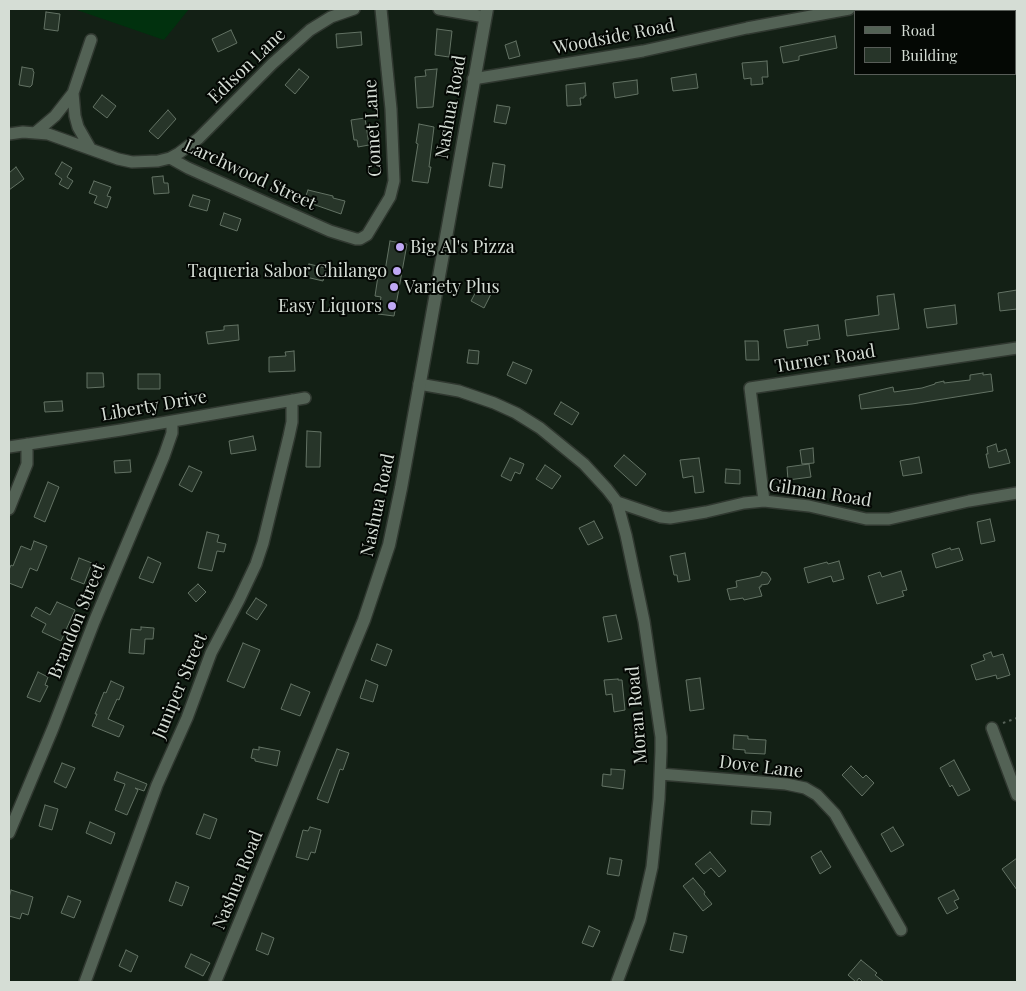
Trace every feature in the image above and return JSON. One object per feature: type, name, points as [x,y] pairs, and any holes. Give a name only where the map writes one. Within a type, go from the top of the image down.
[{"type":"main road","name":"Nashua Road","points":[[215,982],[364,620],[382,571],[400,496],[486,13]]},
{"type":"street","name":"Edison Lane","points":[[170,158],[199,138],[254,81],[310,30],[331,16],[354,9]]},
{"type":"street","name":"Comet Lane","points":[[364,238],[370,232],[390,197],[394,181],[392,110],[381,9]]},
{"type":"street","points":[[439,9],[486,13]]},
{"type":"street","name":"Woodside Road","points":[[473,79],[643,51],[748,28],[849,9]]},
{"type":"street","points":[[36,132],[55,116],[74,93],[91,40]]},
{"type":"street","points":[[74,93],[78,127],[90,148]]},
{"type":"street","name":"Larchwood Street","points":[[9,134],[36,132],[48,134],[118,159],[132,162],[158,161],[170,158],[188,168],[330,231],[356,239],[364,238]]},
{"type":"street","name":"Turner Road","points":[[764,501],[750,388],[1017,348]]},
{"type":"street","points":[[419,384],[459,391],[494,403],[524,418],[540,428],[584,464],[608,489],[617,502]]},
{"type":"street","name":"Liberty Drive","points":[[9,447],[305,398]]},
{"type":"street","name":"Juniper Street","points":[[85,982],[157,785],[184,724],[211,652],[256,564],[263,543],[289,436],[292,400]]},
{"type":"street","name":"Brandon Street","points":[[9,833],[53,728],[94,622],[164,456],[172,433],[172,421]]},
{"type":"street","points":[[9,509],[27,464],[27,444]]},
{"type":"street","name":"Gilman Road","points":[[617,502],[651,515],[670,518],[744,503],[764,501],[809,506],[866,519],[889,520],[969,501],[1017,493]]},
{"type":"street","name":"Moran Road","points":[[617,502],[644,621],[661,736],[660,774],[652,867],[640,920],[617,982]]},
{"type":"street","points":[[992,728],[1017,795]]},
{"type":"street","name":"Dove Lane","points":[[660,774],[786,784],[805,788],[818,795],[835,814],[902,930]]},
{"type":"path","points":[[992,728],[1017,718]]},
{"type":"green space","points":[[74,9],[189,9],[164,40]]},
{"type":"building","points":[[46,12],[60,14],[58,31],[44,29]]},
{"type":"building","points":[[437,29],[452,31],[449,57],[435,55]]},
{"type":"building","points":[[231,30],[237,43],[218,52],[212,39]]},
{"type":"building","points":[[361,32],[362,45],[337,48],[336,34]]},
{"type":"building","points":[[835,36],[837,48],[799,56],[799,60],[783,63],[780,47]]},
{"type":"building","points":[[516,41],[520,56],[509,59],[505,45]]},
{"type":"building","points":[[767,61],[768,77],[762,77],[763,84],[751,85],[751,78],[744,79],[742,63]]},
{"type":"building","points":[[22,67],[33,69],[32,85],[30,87],[19,85]]},
{"type":"building","points":[[299,69],[309,77],[295,94],[285,85]]},
{"type":"building","points":[[437,69],[433,107],[417,108],[415,77],[426,76],[425,70]]},
{"type":"building","points":[[696,74],[698,88],[673,91],[671,78]]},
{"type":"building","points":[[637,80],[638,94],[615,98],[613,83]]},
{"type":"building","points":[[585,83],[586,96],[580,98],[581,105],[567,106],[566,85]]},
{"type":"building","points":[[102,95],[116,106],[107,118],[93,107]]},
{"type":"building","points":[[497,105],[510,107],[506,124],[494,122]]},
{"type":"building","points":[[168,110],[176,119],[158,139],[149,131]]},
{"type":"building","points":[[365,118],[369,145],[358,147],[357,140],[354,140],[351,120]]},
{"type":"building","points":[[419,124],[434,127],[428,183],[412,181]]},
{"type":"building","points":[[62,162],[72,168],[67,177],[73,181],[68,189],[59,184],[62,179],[55,174]]},
{"type":"building","points":[[493,163],[505,165],[502,188],[489,186]]},
{"type":"building","points":[[16,167],[24,179],[9,190],[9,173]]},
{"type":"building","points":[[163,176],[164,183],[168,183],[169,193],[154,194],[152,177]]},
{"type":"building","points":[[94,181],[111,187],[107,196],[111,197],[107,208],[94,203],[97,196],[89,193]]},
{"type":"building","points":[[308,190],[345,201],[341,214],[304,201]]},
{"type":"building","points":[[193,195],[210,200],[207,211],[189,206]]},
{"type":"building","points":[[224,213],[241,219],[237,231],[220,225]]},
{"type":"building","points":[[390,241],[407,244],[394,316],[378,314],[381,297],[375,296],[378,276],[384,277]]},
{"type":"building","points":[[309,264],[326,268],[323,281],[306,277]]},
{"type":"building","points":[[480,284],[493,290],[484,308],[471,301]]},
{"type":"building","points":[[1017,290],[1017,309],[1000,311],[998,293]]},
{"type":"building","points":[[894,294],[899,329],[847,336],[845,320],[879,315],[877,296]]},
{"type":"building","points":[[955,305],[957,324],[927,328],[924,309]]},
{"type":"building","points":[[238,325],[239,340],[208,344],[206,332],[224,330],[224,326]]},
{"type":"building","points":[[818,325],[820,339],[807,341],[808,345],[787,348],[784,330]]},
{"type":"building","points":[[745,341],[758,341],[759,360],[746,360]]},
{"type":"building","points":[[469,350],[479,351],[478,364],[467,363]]},
{"type":"building","points":[[294,351],[295,371],[269,372],[269,357],[286,356],[285,352]]},
{"type":"building","points":[[513,362],[532,370],[526,384],[507,375]]},
{"type":"building","points":[[87,373],[103,373],[104,387],[87,388]]},
{"type":"building","points":[[983,373],[983,375],[991,374],[993,391],[912,404],[861,409],[859,395],[893,387],[894,392],[922,388],[944,381],[944,383],[970,380],[970,375]]},
{"type":"building","points":[[138,374],[160,374],[160,389],[138,389]]},
{"type":"building","points":[[62,401],[63,411],[45,412],[44,402]]},
{"type":"building","points":[[561,402],[579,413],[572,425],[554,414]]},
{"type":"building","points":[[307,431],[321,432],[320,467],[306,467]]},
{"type":"building","points":[[253,436],[256,450],[231,454],[229,441]]},
{"type":"building","points":[[996,444],[998,452],[1006,449],[1010,463],[989,468],[986,454],[988,454],[987,447]]},
{"type":"building","points":[[813,448],[814,463],[802,464],[800,450]]},
{"type":"building","points":[[624,455],[646,474],[636,486],[614,466]]},
{"type":"building","points":[[919,457],[922,473],[903,476],[900,461]]},
{"type":"building","points":[[510,458],[524,464],[520,474],[515,472],[511,481],[501,476]]},
{"type":"building","points":[[699,458],[704,492],[695,493],[693,476],[683,478],[680,460]]},
{"type":"building","points":[[130,460],[131,472],[115,473],[114,461]]},
{"type":"building","points":[[809,464],[811,477],[788,480],[787,467]]},
{"type":"building","points":[[545,465],[561,476],[552,489],[536,479]]},
{"type":"building","points":[[189,466],[202,472],[192,492],[179,485]]},
{"type":"building","points":[[726,469],[740,470],[740,484],[725,483]]},
{"type":"building","points":[[48,482],[59,487],[45,522],[34,517]]},
{"type":"building","points":[[990,519],[995,541],[981,544],[977,522]]},
{"type":"building","points":[[594,521],[603,538],[588,545],[579,528]]},
{"type":"building","points":[[207,532],[219,535],[217,542],[226,544],[224,552],[217,551],[212,571],[198,568]]},
{"type":"building","points":[[34,541],[47,546],[37,571],[30,568],[22,588],[9,583],[9,570],[11,565],[13,566],[21,546],[31,550]]},
{"type":"building","points":[[950,548],[951,550],[959,548],[963,560],[936,568],[932,554]]},
{"type":"building","points":[[685,553],[690,580],[678,582],[677,575],[674,575],[670,556]]},
{"type":"building","points":[[148,557],[161,563],[153,583],[139,578]]},
{"type":"building","points":[[79,558],[92,563],[84,584],[71,579]]},
{"type":"building","points":[[839,561],[844,579],[833,582],[831,576],[808,583],[804,568]]},
{"type":"building","points":[[901,571],[907,590],[902,591],[904,596],[877,604],[868,576],[880,572],[882,577]]},
{"type":"building","points":[[762,572],[767,573],[771,579],[768,584],[759,587],[762,596],[744,600],[743,598],[730,600],[727,589],[737,587],[736,581],[760,576]]},
{"type":"building","points":[[198,584],[206,592],[196,602],[188,593]]},
{"type":"building","points":[[256,598],[267,605],[257,620],[246,613]]},
{"type":"building","points":[[57,602],[75,610],[61,641],[42,632],[46,624],[31,616],[36,607],[50,615]]},
{"type":"building","points":[[616,615],[622,639],[608,642],[603,617]]},
{"type":"building","points":[[141,627],[154,628],[153,639],[145,639],[144,654],[129,653],[131,629],[141,630]]},
{"type":"building","points":[[243,643],[260,650],[244,688],[227,681]]},
{"type":"building","points":[[377,644],[392,650],[386,666],[371,660]]},
{"type":"building","points":[[991,652],[993,657],[1003,654],[1010,675],[997,679],[996,675],[976,680],[971,665],[985,660],[983,655]]},
{"type":"building","points":[[38,672],[48,677],[45,685],[48,686],[40,702],[27,697]]},
{"type":"building","points":[[700,678],[704,709],[690,711],[686,680]]},
{"type":"building","points":[[366,680],[378,685],[373,702],[360,698]]},
{"type":"building","points":[[604,680],[622,680],[625,710],[614,712],[612,694],[606,695]]},
{"type":"building","points":[[111,681],[124,687],[108,719],[124,726],[119,737],[92,726],[104,692],[106,693]]},
{"type":"building","points":[[291,684],[310,692],[300,716],[281,709]]},
{"type":"building","points":[[734,735],[748,736],[748,739],[766,740],[765,754],[745,753],[745,750],[733,749]]},
{"type":"building","points":[[259,747],[280,751],[277,766],[255,761],[255,759],[251,758],[253,749],[259,750]]},
{"type":"building","points":[[337,749],[349,753],[343,770],[340,769],[328,803],[317,799]]},
{"type":"building","points":[[954,760],[970,790],[958,796],[952,785],[950,787],[940,768]]},
{"type":"building","points":[[62,763],[75,768],[66,788],[54,782]]},
{"type":"building","points":[[851,766],[863,778],[866,775],[874,783],[862,796],[842,775]]},
{"type":"building","points":[[611,769],[625,770],[623,789],[602,786],[603,774],[611,775]]},
{"type":"building","points":[[117,772],[147,784],[144,791],[135,788],[138,790],[127,815],[115,810],[125,784],[114,780]]},
{"type":"building","points":[[45,805],[58,809],[52,830],[39,826]]},
{"type":"building","points":[[752,811],[771,812],[770,825],[751,824]]},
{"type":"building","points":[[204,814],[217,819],[210,839],[196,834]]},
{"type":"building","points":[[90,822],[115,833],[111,844],[86,833]]},
{"type":"building","points":[[310,827],[321,830],[315,853],[311,852],[308,860],[296,857],[303,830],[308,831]]},
{"type":"building","points":[[893,827],[904,845],[891,852],[881,834]]},
{"type":"building","points":[[821,851],[831,867],[820,874],[811,857]]},
{"type":"building","points":[[710,852],[726,871],[719,877],[711,868],[704,874],[695,864]]},
{"type":"building","points":[[610,858],[622,860],[619,876],[607,874]]},
{"type":"building","points":[[1017,858],[1017,890],[1002,869]]},
{"type":"building","points":[[693,878],[712,904],[703,911],[683,886]]},
{"type":"building","points":[[176,882],[189,887],[182,906],[169,901]]},
{"type":"building","points":[[11,890],[33,897],[28,915],[22,913],[20,919],[9,916]]},
{"type":"building","points":[[954,890],[959,899],[954,901],[958,908],[947,914],[938,898]]},
{"type":"building","points":[[68,896],[81,901],[74,918],[61,913]]},
{"type":"building","points":[[589,926],[600,931],[593,947],[582,943]]},
{"type":"building","points":[[262,933],[274,938],[268,955],[256,950]]},
{"type":"building","points":[[674,933],[687,936],[683,953],[670,950]]},
{"type":"building","points":[[126,950],[138,956],[131,972],[119,966]]},
{"type":"building","points":[[191,954],[210,963],[203,976],[185,967]]},
{"type":"building","points":[[861,960],[877,973],[875,975],[884,982],[863,982],[859,978],[856,982],[848,975]]},
{"type":"place","name":"Big Al's Pizza","points":[[400,247]]},
{"type":"place","name":"Taqueria Sabor Chilango","points":[[397,271]]},
{"type":"place","name":"Variety Plus","points":[[394,287]]},
{"type":"place","name":"Easy Liquors","points":[[392,306]]}]
